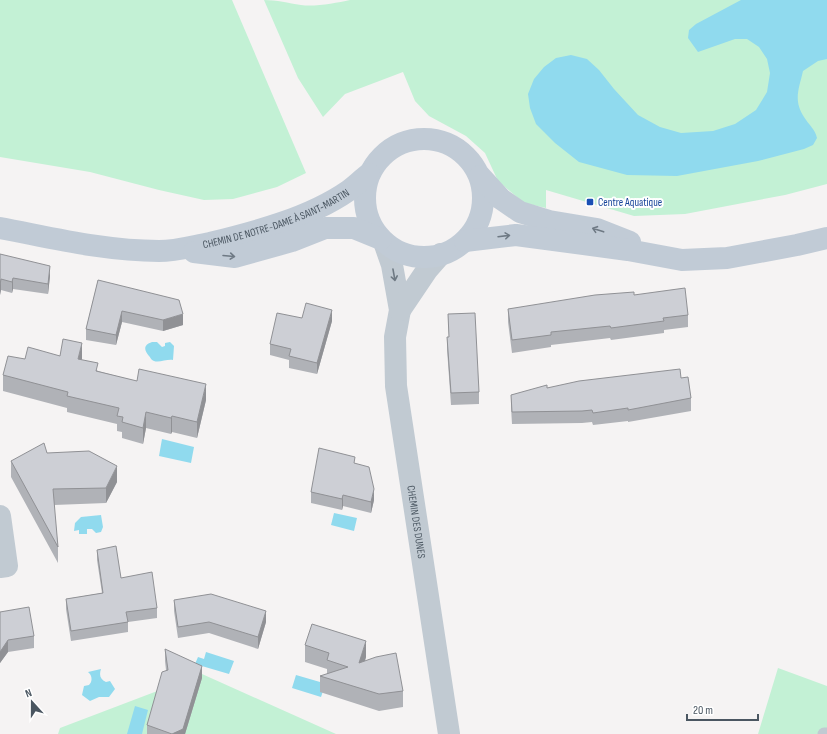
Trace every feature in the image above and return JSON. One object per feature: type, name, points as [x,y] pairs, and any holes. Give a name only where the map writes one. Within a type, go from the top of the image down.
[{"type":"street","points":[[660,255],[596,229],[549,220],[520,212],[501,199],[480,176],[467,156],[448,143],[425,138],[402,142],[383,155],[369,174],[364,196],[368,219],[382,240],[399,252],[422,257],[445,253],[465,241],[516,235],[660,255],[682,260],[727,258],[827,238]]},
{"type":"street","name":"CHEMIN DE NOTRE-DAME À SAINT-MARTIN","points":[[0,228],[103,248],[160,252],[177,250],[227,239],[285,222],[321,207],[348,191],[369,174]]},
{"type":"street","points":[[465,241],[478,222],[484,199],[480,176]]},
{"type":"street","name":"CHEMIN DE NOTRE-DAME À SAINT-MARTIN","points":[[177,250],[235,257],[292,241],[326,228],[354,228],[382,240]]},
{"type":"street","name":"CHEMIN DES DUNES","points":[[382,240],[392,265],[400,310],[395,337],[396,386],[449,734]]},
{"type":"street","name":"CHEMIN DES DUNES","points":[[400,310],[427,270],[441,254]]},
{"type":"street","points":[[0,516],[7,566],[0,567]]},
{"type":"green space","points":[[0,0],[232,0],[306,173],[277,187],[233,199],[204,200],[90,172],[0,157]]},
{"type":"green space","points":[[264,0],[301,5],[313,5],[350,0],[827,0],[827,184],[785,195],[685,214],[634,216],[546,190],[546,208],[524,203],[498,181],[485,153],[466,136],[429,116],[415,101],[403,72],[345,94],[323,117],[298,78]]},
{"type":"green space","points":[[778,668],[827,686],[827,734],[758,734]]},
{"type":"green space","points":[[202,674],[336,734],[58,734],[60,728]]},
{"type":"water","points":[[741,0],[827,0],[827,59],[818,61],[803,71],[798,94],[801,111],[817,138],[813,145],[804,149],[758,161],[677,176],[627,175],[579,162],[555,143],[536,124],[530,108],[528,94],[534,79],[544,67],[556,58],[571,55],[587,59],[599,70],[638,115],[660,127],[681,133],[713,131],[735,124],[756,110],[767,92],[770,73],[767,59],[759,47],[747,39],[735,39],[698,52],[688,38],[689,30],[696,24]]},
{"type":"water","points":[[152,342],[157,342],[162,347],[165,346],[165,343],[170,342],[174,346],[173,360],[158,362],[152,360],[145,348]]},
{"type":"water","points":[[162,439],[194,447],[191,463],[159,456]]},
{"type":"water","points":[[334,513],[357,518],[354,531],[331,525]]},
{"type":"water","points":[[101,515],[103,527],[101,532],[96,533],[92,529],[87,529],[87,534],[79,534],[79,530],[74,531],[75,523],[81,517]]},
{"type":"water","points":[[206,652],[234,661],[229,674],[195,664],[198,657],[204,659]]},
{"type":"water","points":[[101,669],[101,678],[106,682],[110,681],[115,689],[109,697],[99,697],[90,701],[82,695],[84,686],[89,685],[91,682],[91,676],[88,672]]},
{"type":"water","points":[[296,675],[320,682],[323,691],[321,697],[292,688]]},
{"type":"water","points":[[135,706],[148,710],[142,734],[127,734]]},
{"type":"building","points":[[0,254],[50,266],[48,284],[13,278],[12,282],[1,279],[0,285]]},
{"type":"building","points":[[98,280],[179,300],[183,314],[163,320],[122,311],[116,335],[86,329]]},
{"type":"building","points":[[685,288],[688,315],[663,318],[664,321],[611,328],[610,326],[551,332],[551,335],[512,340],[508,309],[595,295],[634,292],[634,295]]},
{"type":"building","points":[[306,303],[332,310],[317,363],[289,356],[291,349],[270,344],[277,313],[302,318]]},
{"type":"building","points":[[475,313],[479,392],[451,393],[447,337],[449,337],[448,314]]},
{"type":"building","points":[[63,339],[82,343],[78,359],[98,363],[96,371],[137,381],[139,369],[206,384],[197,422],[146,412],[143,428],[122,422],[123,417],[117,416],[119,408],[67,396],[68,392],[3,375],[8,356],[25,359],[28,347],[60,356]]},
{"type":"building","points":[[680,369],[681,378],[688,377],[691,398],[628,410],[628,408],[593,413],[592,410],[512,412],[511,395],[547,385],[547,388],[579,381]]},
{"type":"building","points":[[44,443],[47,453],[89,451],[117,466],[106,488],[53,489],[58,547],[11,461]]},
{"type":"building","points":[[319,448],[355,457],[354,463],[369,467],[374,489],[371,502],[343,495],[342,499],[311,492]]},
{"type":"building","points":[[116,546],[121,578],[152,572],[157,608],[126,612],[128,622],[71,631],[66,599],[103,593],[97,550]]},
{"type":"building","points":[[211,594],[266,611],[258,637],[209,622],[178,627],[174,600]]},
{"type":"building","points":[[29,607],[34,636],[8,640],[0,652],[0,612]]},
{"type":"building","points":[[312,624],[366,641],[359,663],[376,657],[396,653],[403,691],[379,694],[320,676],[348,667],[327,660],[329,653],[305,645]]},
{"type":"building","points":[[165,649],[202,666],[183,729],[172,734],[147,725],[162,672],[168,670]]},
{"type":"place","name":"Centre Aquatique","points":[[590,202]]}]
